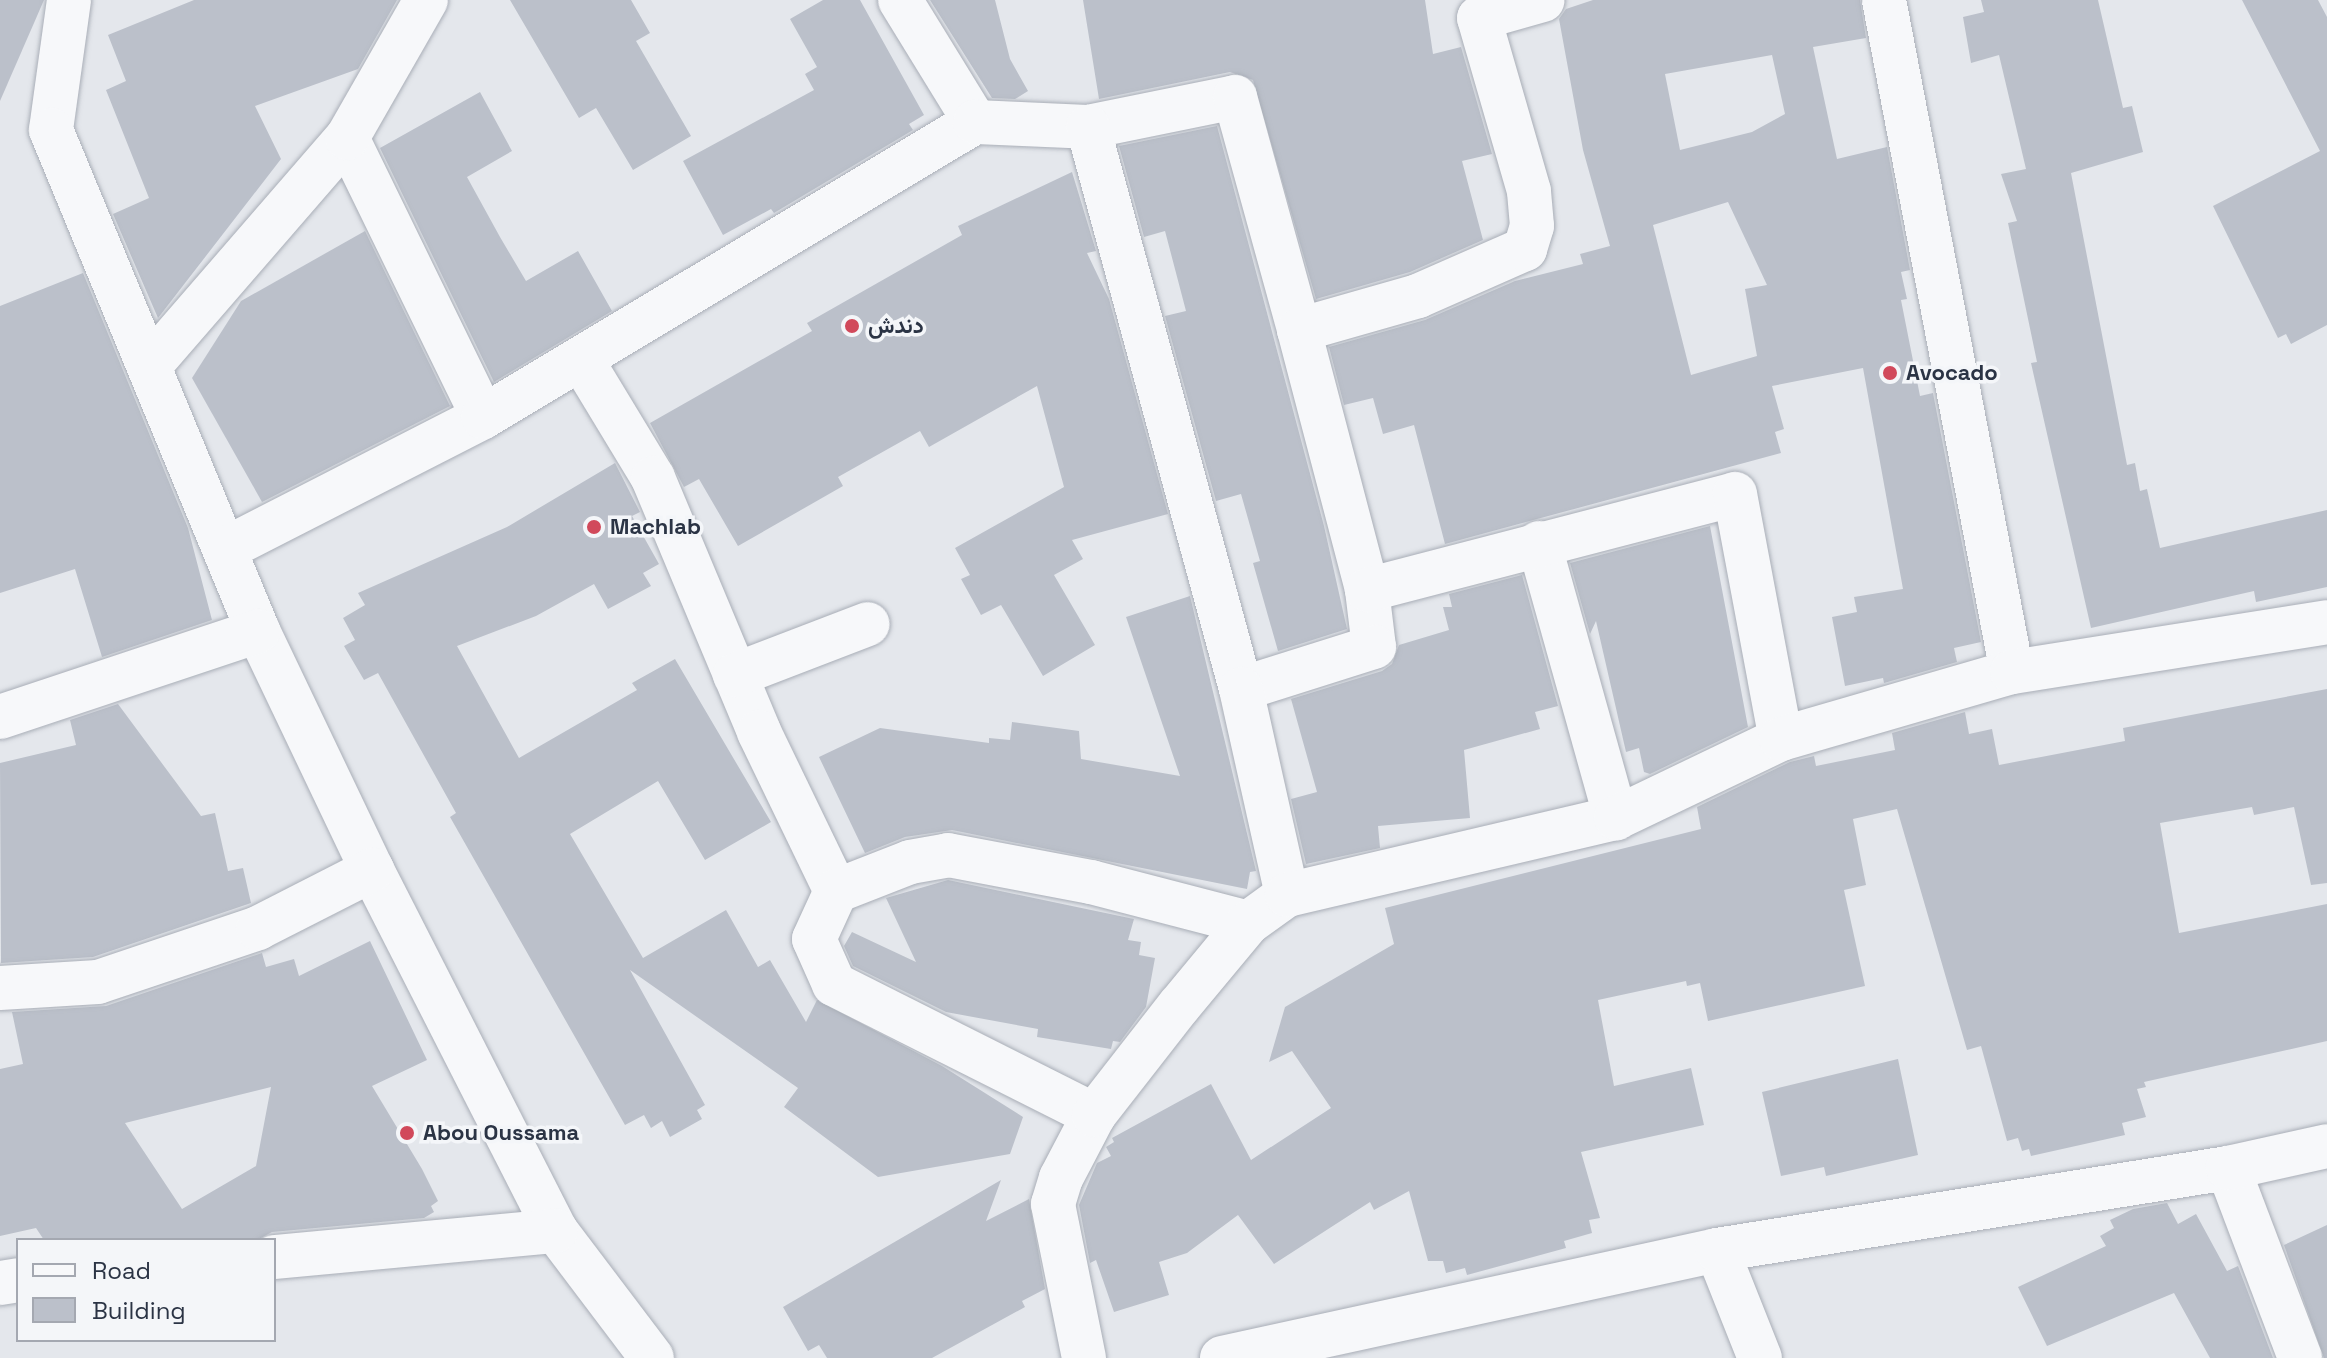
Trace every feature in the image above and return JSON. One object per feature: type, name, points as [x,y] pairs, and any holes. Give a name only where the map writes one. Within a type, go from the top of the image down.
[{"type":"street","points":[[105,0],[66,6],[51,130],[151,364],[258,631],[372,870],[556,1231],[652,1358]]},
{"type":"street","points":[[151,364],[347,138],[426,0]]},
{"type":"street","points":[[900,0],[975,122]]},
{"type":"street","points":[[1299,330],[1418,296],[1525,249],[1532,226],[1529,191],[1479,18],[1543,0]]},
{"type":"street","points":[[1884,0],[2012,672]]},
{"type":"street","points":[[227,548],[483,417],[975,122],[1088,127],[1235,97],[1367,590],[1374,647],[1241,689]]},
{"type":"street","points":[[1088,127],[1241,689],[1287,895]]},
{"type":"street","points":[[347,138],[483,417]]},
{"type":"street","points":[[581,359],[653,478],[735,675],[836,891]]},
{"type":"street","points":[[1367,590],[1735,494],[1781,739]]},
{"type":"street","points":[[1539,543],[1616,818]]},
{"type":"street","points":[[1084,1358],[1053,1204],[1061,1178],[1094,1115],[1248,923],[1287,895],[1616,818],[1781,739],[2012,672],[2327,622]]},
{"type":"street","points":[[735,675],[868,624]]},
{"type":"street","points":[[0,717],[258,631]]},
{"type":"street","points":[[1094,1115],[834,984],[814,939],[836,891],[910,862],[948,855],[1091,882],[1248,923]]},
{"type":"street","points":[[0,988],[98,982],[258,928],[372,870]]},
{"type":"street","points":[[1222,1358],[1717,1250],[2228,1168],[2327,1146]]},
{"type":"street","points":[[2228,1168],[2300,1358]]},
{"type":"street","points":[[276,1257],[556,1231]]},
{"type":"street","points":[[1717,1250],[1760,1358]]},
{"type":"building","points":[[0,0],[44,0],[0,101]]},
{"type":"building","points":[[194,0],[397,0],[358,69],[255,106],[281,159],[158,318],[113,214],[149,198],[106,90],[126,81],[108,35]]},
{"type":"building","points":[[510,0],[631,0],[650,33],[636,41],[691,136],[633,170],[596,108],[579,118]]},
{"type":"building","points":[[823,0],[860,0],[924,115],[909,124],[913,130],[774,213],[771,209],[723,235],[683,161],[814,90],[805,74],[817,67],[790,19]]},
{"type":"building","points":[[930,0],[995,0],[1010,59],[1028,91],[1015,99],[992,98]]},
{"type":"building","points":[[1083,0],[1425,0],[1433,54],[1461,47],[1492,154],[1462,161],[1483,240],[1410,272],[1316,299],[1253,80],[1230,72],[1099,99]]},
{"type":"building","points":[[1593,0],[1860,0],[1866,38],[1813,47],[1837,159],[1887,147],[1910,270],[1901,272],[1907,299],[1901,300],[1920,396],[1933,393],[1981,642],[1954,648],[1957,662],[1884,683],[1883,678],[1845,686],[1832,617],[1857,612],[1854,597],[1903,589],[1863,368],[1772,386],[1784,429],[1775,432],[1781,453],[1445,544],[1414,425],[1383,434],[1373,398],[1344,405],[1329,347],[1425,320],[1515,281],[1583,264],[1580,254],[1610,246],[1583,150],[1559,19],[1566,9]],"holes":[[[1772,55],[1785,114],[1752,132],[1680,150],[1665,74]],[[1728,202],[1767,285],[1745,289],[1757,356],[1691,375],[1653,225]]]},
{"type":"building","points":[[1981,0],[2098,0],[2123,108],[2132,106],[2143,152],[2071,173],[2127,465],[2135,463],[2140,491],[2147,489],[2160,548],[2327,510],[2327,587],[2256,602],[2254,591],[2091,628],[2031,363],[2037,362],[2008,223],[2017,221],[2001,174],[2026,169],[1999,55],[1971,63],[1963,17],[1984,12]]},
{"type":"building","points":[[2242,0],[2318,0],[2327,17],[2327,325],[2291,344],[2286,334],[2278,338],[2213,206],[2320,151]]},
{"type":"building","points":[[480,92],[512,151],[467,177],[526,281],[578,251],[612,311],[494,382],[380,148]]},
{"type":"building","points":[[1217,126],[1324,526],[1347,629],[1278,651],[1253,563],[1260,561],[1241,494],[1216,501],[1165,316],[1186,311],[1165,231],[1144,237],[1119,146]]},
{"type":"building","points":[[1072,172],[1096,251],[1087,253],[1109,299],[1168,514],[1072,540],[1083,559],[1054,575],[1095,645],[1043,676],[1001,605],[981,615],[961,579],[970,575],[955,548],[1064,487],[1037,386],[929,447],[920,431],[838,477],[843,486],[738,546],[699,479],[684,487],[650,423],[812,331],[807,323],[962,235],[958,226]]},
{"type":"building","points":[[365,231],[450,406],[262,502],[192,378],[241,301]]},
{"type":"building","points":[[83,273],[188,528],[212,620],[102,657],[75,569],[0,593],[0,306]]},
{"type":"building","points":[[615,463],[640,512],[632,516],[659,564],[643,573],[651,586],[608,609],[594,584],[536,616],[457,646],[519,758],[637,690],[632,683],[675,659],[771,822],[705,860],[658,781],[570,834],[643,958],[726,910],[758,967],[770,960],[806,1022],[817,1000],[942,1066],[1023,1117],[1010,1154],[878,1177],[784,1107],[798,1088],[630,970],[705,1105],[697,1110],[702,1119],[670,1137],[662,1121],[651,1128],[644,1115],[625,1125],[450,817],[456,813],[378,673],[364,680],[344,646],[355,640],[343,618],[365,605],[358,593],[507,527]]},
{"type":"building","points":[[1710,526],[1748,727],[1650,774],[1644,772],[1639,748],[1626,752],[1596,621],[1590,634],[1570,563]]},
{"type":"building","points":[[1522,575],[1558,706],[1535,712],[1540,729],[1464,750],[1470,818],[1378,826],[1380,848],[1306,864],[1291,799],[1317,792],[1291,699],[1382,671],[1392,664],[1399,645],[1449,630],[1443,607],[1452,607],[1449,594]]},
{"type":"building","points":[[1190,596],[1256,871],[1250,872],[1247,889],[952,830],[905,837],[865,853],[819,757],[880,728],[989,743],[989,738],[1010,740],[1012,722],[1079,731],[1081,759],[1180,776],[1126,617]]},
{"type":"building","points":[[2327,689],[2327,883],[2311,885],[2294,807],[2254,815],[2252,807],[2160,823],[2179,933],[2327,904],[2327,1041],[2144,1082],[2146,1087],[2137,1089],[2146,1117],[2122,1123],[2125,1135],[2031,1156],[2029,1149],[2022,1151],[2018,1138],[2007,1141],[1981,1046],[1967,1050],[1897,809],[1853,819],[1866,885],[1844,890],[1865,986],[1708,1021],[1700,983],[1687,986],[1686,981],[1598,1000],[1614,1086],[1691,1068],[1704,1125],[1581,1152],[1600,1218],[1589,1220],[1592,1233],[1564,1241],[1566,1248],[1467,1275],[1465,1268],[1446,1273],[1443,1261],[1428,1261],[1409,1191],[1374,1210],[1370,1202],[1274,1264],[1238,1215],[1187,1253],[1159,1262],[1169,1295],[1114,1312],[1096,1260],[1090,1263],[1079,1205],[1097,1163],[1111,1156],[1106,1147],[1114,1142],[1112,1138],[1211,1084],[1251,1160],[1331,1108],[1292,1051],[1269,1062],[1285,1007],[1394,944],[1385,908],[1701,829],[1697,807],[1790,762],[1814,756],[1816,766],[1895,750],[1892,733],[1965,712],[1969,734],[1992,729],[1999,765],[2125,741],[2123,728]]},
{"type":"building","points":[[118,704],[201,816],[215,813],[228,871],[243,868],[251,903],[93,957],[1,963],[0,763],[76,745],[70,720]]},
{"type":"building","points":[[948,880],[1134,919],[1128,940],[1141,942],[1139,955],[1155,958],[1146,1007],[1120,1042],[1113,1041],[1111,1049],[1037,1037],[1038,1029],[946,1012],[853,966],[844,946],[852,932],[916,962],[886,898]]},
{"type":"building","points":[[370,941],[427,1060],[372,1086],[438,1201],[431,1206],[434,1212],[424,1218],[272,1232],[261,1238],[43,1238],[36,1228],[0,1236],[0,1069],[23,1064],[12,1012],[106,1006],[262,953],[266,967],[294,959],[299,976]],"holes":[[[271,1087],[256,1166],[182,1209],[125,1123]]]},
{"type":"building","points":[[1898,1059],[1918,1155],[1826,1176],[1824,1167],[1781,1176],[1762,1092]]},
{"type":"building","points":[[1001,1180],[986,1221],[1029,1199],[1045,1289],[1022,1301],[1025,1307],[932,1358],[827,1358],[819,1345],[808,1351],[783,1307]]},
{"type":"building","points":[[2167,1203],[2178,1224],[2196,1214],[2227,1271],[2238,1266],[2273,1358],[2210,1358],[2174,1293],[2047,1346],[2018,1287],[2106,1246],[2100,1236],[2114,1228],[2110,1220],[2133,1209]]},
{"type":"building","points":[[2327,1225],[2327,1358],[2324,1358],[2284,1245]]},
{"type":"place","name":"دندش","points":[[852,326]]},
{"type":"place","name":"Avocado","points":[[1890,373]]},
{"type":"place","name":"Machlab","points":[[594,527]]},
{"type":"place","name":"Abou Oussama","points":[[407,1133]]}]
